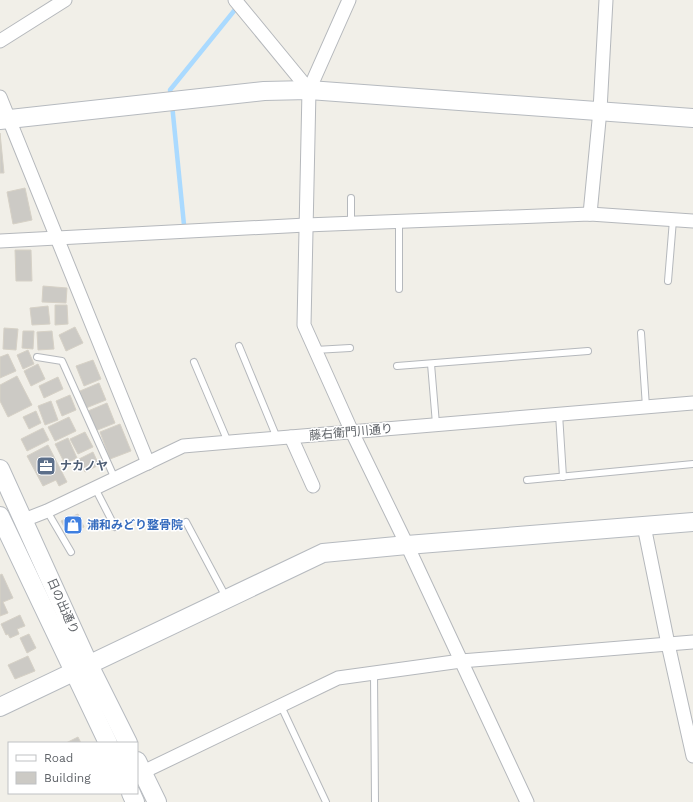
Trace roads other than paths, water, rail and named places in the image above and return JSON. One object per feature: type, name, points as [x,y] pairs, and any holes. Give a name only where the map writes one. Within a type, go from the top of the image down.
[{"type":"street","points":[[0,41],[65,0]]},
{"type":"street","points":[[235,0],[309,90]]},
{"type":"street","points":[[349,0],[309,90],[304,325],[352,432],[407,545],[527,802]]},
{"type":"street","points":[[590,214],[600,110],[606,0]]},
{"type":"street","points":[[4,119],[264,91],[309,90],[570,110],[600,110],[693,118]]},
{"type":"street","points":[[0,97],[4,119],[57,238],[148,463]]},
{"type":"street","points":[[0,241],[306,225],[590,214],[693,221]]},
{"type":"street","name":"藤右衛門川通り","points":[[24,520],[47,511],[184,446],[693,403]]},
{"type":"street","points":[[291,437],[313,486]]},
{"type":"street","name":"日の出通り","points":[[0,469],[24,520],[82,669],[108,742]]},
{"type":"street","points":[[0,707],[323,553],[693,522]]},
{"type":"street","name":"日の出通り","points":[[2,525],[82,669],[127,742]]},
{"type":"street","points":[[644,526],[693,756]]},
{"type":"street","points":[[157,802],[140,766],[281,706],[338,678],[461,661],[693,642]]},
{"type":"lane","points":[[351,198],[351,223]]},
{"type":"lane","points":[[668,281],[673,220]]},
{"type":"lane","points":[[399,221],[399,289]]},
{"type":"lane","points":[[641,333],[646,406]]},
{"type":"lane","points":[[239,346],[277,438]]},
{"type":"lane","points":[[315,350],[350,348]]},
{"type":"lane","points":[[397,366],[588,351]]},
{"type":"lane","points":[[37,357],[62,361],[115,479]]},
{"type":"lane","points":[[194,362],[228,442]]},
{"type":"lane","points":[[431,364],[436,424]]},
{"type":"lane","points":[[559,414],[563,477]]},
{"type":"lane","points":[[527,480],[693,464]]},
{"type":"lane","points":[[95,488],[115,527]]},
{"type":"lane","points":[[47,511],[71,552]]},
{"type":"lane","points":[[186,522],[227,598]]},
{"type":"lane","points":[[374,673],[375,802]]},
{"type":"lane","points":[[281,706],[326,802]]},
{"type":"waterway","points":[[171,97],[170,90],[238,6]]},
{"type":"waterway","points":[[172,104],[184,225]]},
{"type":"place","name":"ナカノヤ","points":[[46,466]]},
{"type":"place","name":"浦和みどり整骨院","points":[[73,525]]}]
